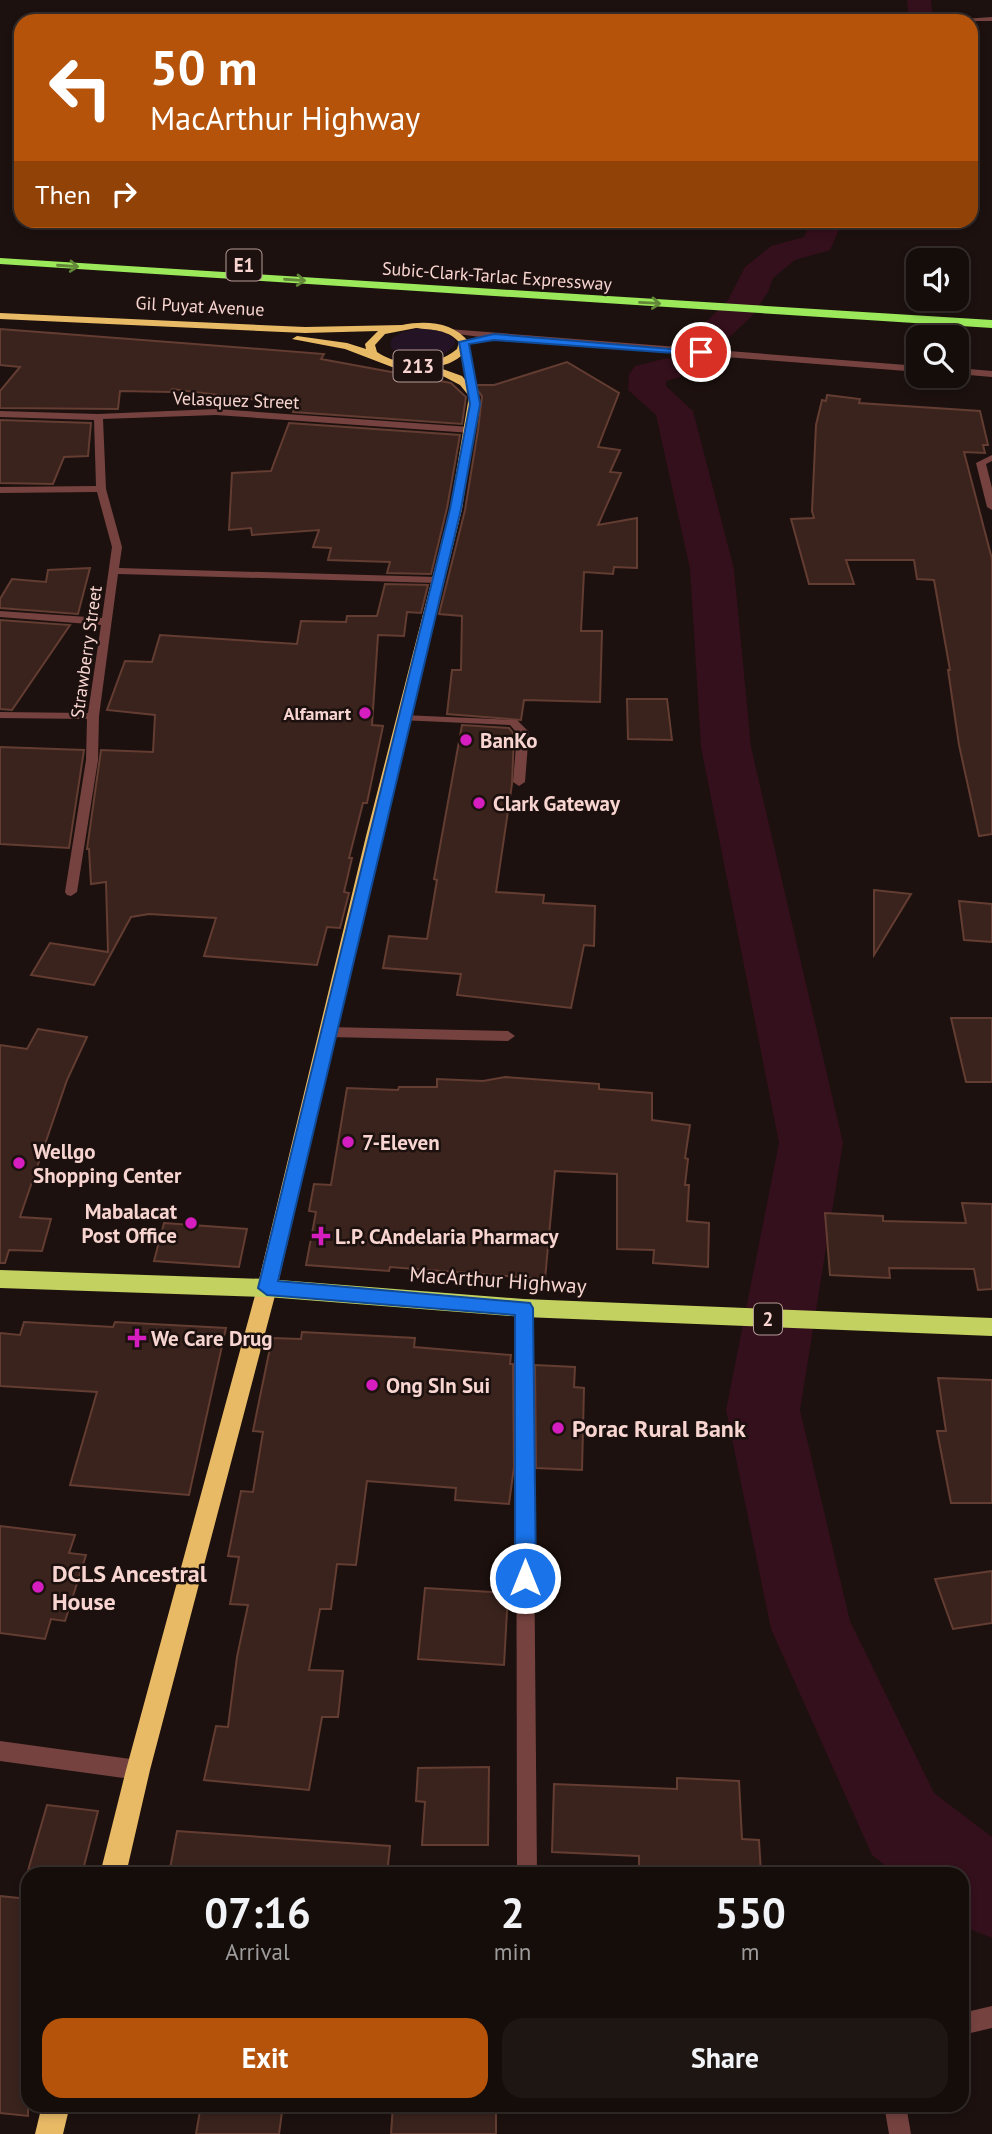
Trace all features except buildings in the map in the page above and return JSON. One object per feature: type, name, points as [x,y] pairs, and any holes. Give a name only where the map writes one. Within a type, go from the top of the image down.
[{"type":"highway","name":"Subic-Clark-Tarlac Expressway","points":[[0,249],[489,279],[838,307],[992,324]]},
{"type":"highway","name":"Subic-Clark-Tarlac Expressway","points":[[0,261],[484,292],[838,307],[992,310]]},
{"type":"highway","name":"MacArthur Highway","points":[[0,1279],[267,1288],[524,1308],[992,1327]]},
{"type":"main road","name":"Gil Puyat Avenue","points":[[0,316],[305,330],[398,327]]},
{"type":"main road","name":"Gil Puyat Avenue","points":[[0,324],[293,338],[347,346],[376,356]]},
{"type":"main road","name":"213","points":[[115,1867],[138,1770],[267,1288],[403,718],[456,509],[471,430],[475,404],[464,344],[451,331],[426,325],[398,327],[372,340],[370,348],[376,356],[389,363],[448,373],[467,382],[469,376]]},
{"type":"main road","name":"213","points":[[418,366],[453,358],[464,344]]},
{"type":"main road","points":[[49,2134],[54,2112]]},
{"type":"street","points":[[451,331],[494,337],[906,368]]},
{"type":"street","points":[[464,344],[494,337]]},
{"type":"street","points":[[969,372],[992,374]]},
{"type":"street","name":"Velasquez Street","points":[[0,414],[98,417],[216,412],[471,430]]},
{"type":"street","name":"Strawberry Street","points":[[71,892],[93,761],[93,716],[117,547],[101,489],[98,417]]},
{"type":"street","points":[[991,458],[981,463],[992,507]]},
{"type":"street","points":[[0,490],[101,489]]},
{"type":"street","points":[[115,571],[438,580]]},
{"type":"street","points":[[0,614],[107,622]]},
{"type":"street","points":[[0,715],[93,716]]},
{"type":"street","points":[[403,718],[513,722],[520,725],[523,732],[519,782]]},
{"type":"street","points":[[328,1032],[508,1036]]},
{"type":"street","points":[[524,1308],[527,1867]]},
{"type":"street","points":[[0,1751],[138,1770]]},
{"type":"street","points":[[969,2022],[992,2017]]},
{"type":"street","points":[[896,2112],[900,2134]]},
{"type":"shaded area","points":[[421,328],[443,331],[455,339],[455,344],[442,354],[424,358],[406,356],[391,348],[391,339],[402,332]]},
{"type":"waterway","points":[[919,0],[920,14]]},
{"type":"waterway","points":[[692,352],[739,310],[751,292],[757,274],[783,253],[818,243],[824,228]]},
{"type":"waterway","points":[[667,369],[648,374],[647,390],[674,411],[712,569],[726,747],[811,1143],[763,1410],[811,1629],[903,1824],[958,1867]]},
{"type":"waterway","points":[[969,1875],[992,1893]]},
{"type":"place","name":"Alfamart","points":[[365,713]]},
{"type":"place","name":"BanKo","points":[[466,740]]},
{"type":"place","name":"Clark Gateway","points":[[479,803]]},
{"type":"place","name":"7-Eleven","points":[[348,1142]]},
{"type":"place","name":"Wellgo Shopping Center","points":[[19,1163]]},
{"type":"place","name":"Mabalacat Post Office","points":[[191,1223]]},
{"type":"place","name":"L.P. CAndelaria Pharmacy","points":[[321,1236]]},
{"type":"place","name":"We Care Drug","points":[[137,1338]]},
{"type":"place","name":"Ong SIn Sui","points":[[372,1385]]},
{"type":"place","name":"Porac Rural Bank","points":[[558,1428]]},
{"type":"place","name":"DCLS Ancestral House","points":[[38,1587]]},
{"type":"route","points":[[525,1578],[524,1308],[267,1288],[374,836],[456,509],[475,404],[464,342],[494,337],[701,352]]}]
